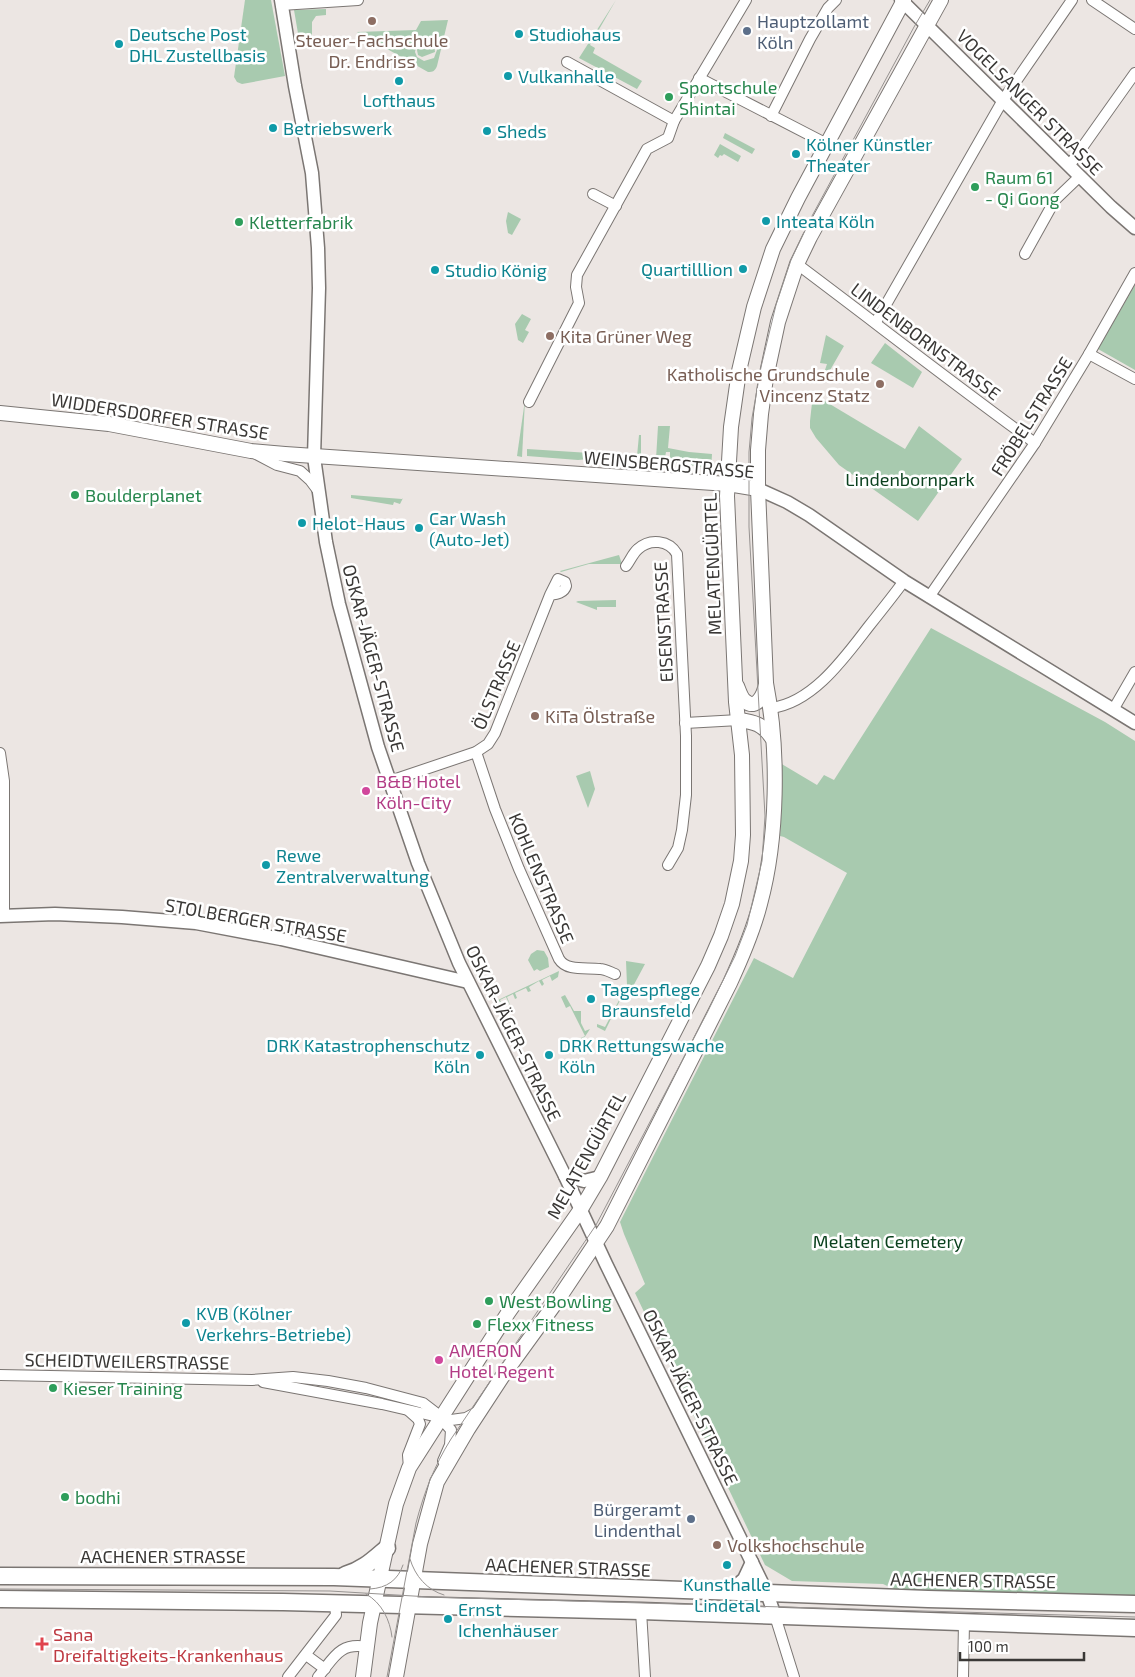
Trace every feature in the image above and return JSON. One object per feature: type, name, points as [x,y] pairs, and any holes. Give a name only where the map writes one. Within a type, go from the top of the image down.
[{"type":"main road","name":"MELATENGÜRTEL","points":[[363,1677],[374,1604],[396,1504],[409,1468],[508,1313],[581,1209],[600,1177],[708,966],[732,904],[741,861],[744,817],[742,755],[735,683],[728,484],[731,427],[740,371],[755,304],[773,249],[903,0]]},
{"type":"main road","points":[[396,1677],[426,1519],[442,1472],[504,1374],[607,1226],[748,945],[761,904],[769,866],[774,806],[771,708],[766,683],[758,489],[759,430],[769,360],[778,322],[798,264],[826,207],[941,0]]},
{"type":"main road","name":"WIDDERSDORFER STRASSE","points":[[0,413],[110,424],[251,451],[314,457]]},
{"type":"main road","name":"WEINSBERGSTRASSE","points":[[314,457],[728,484],[758,489]]},
{"type":"main road","points":[[735,683],[743,699],[751,704],[755,704],[762,697],[766,683]]},
{"type":"main road","points":[[739,720],[761,725],[772,738]]},
{"type":"main road","points":[[334,1577],[355,1572],[387,1548]]},
{"type":"main road","name":"AACHENER STRASSE","points":[[0,1576],[334,1577],[578,1588],[928,1600],[1135,1604]]},
{"type":"main road","points":[[775,1616],[779,1601],[792,1594]]},
{"type":"main road","points":[[0,1599],[641,1610],[1135,1628]]},
{"type":"street","points":[[281,2],[358,0]]},
{"type":"street","points":[[529,402],[579,302],[576,287],[577,275],[647,149],[668,138],[674,121],[746,0]]},
{"type":"street","points":[[771,116],[815,31],[828,8],[836,0]]},
{"type":"street","name":"VOGELSANGER STRASSE","points":[[903,0],[1069,166],[1135,227]]},
{"type":"street","points":[[876,322],[1003,100],[1072,0]]},
{"type":"street","points":[[1092,0],[1135,29]]},
{"type":"street","name":"OSKAR-JÄGER-STRASSE","points":[[281,2],[312,173],[318,248],[319,288],[314,457],[326,542],[341,612],[378,747],[430,893],[468,982],[565,1176],[752,1562],[767,1593],[775,1616]]},
{"type":"street","points":[[568,62],[674,121]]},
{"type":"street","points":[[1069,166],[1135,73]]},
{"type":"street","points":[[699,78],[827,144]]},
{"type":"street","points":[[1025,254],[1055,200],[1080,176]]},
{"type":"street","points":[[593,194],[616,206]]},
{"type":"street","name":"LINDENBORNSTRASSE","points":[[798,264],[1035,443]]},
{"type":"street","name":"FRÖBELSTRASSE","points":[[929,596],[1035,443],[1089,354],[1135,272]]},
{"type":"street","points":[[1089,354],[1135,379]]},
{"type":"street","points":[[251,451],[277,465],[300,472],[310,480],[319,492]]},
{"type":"street","name":"WEINSBERGSTRASSE","points":[[758,489],[787,502],[809,515],[904,581],[1135,723]]},
{"type":"street","name":"EISENSTRASSE","points":[[626,566],[637,550],[649,543],[665,543],[674,549],[677,554],[686,766],[684,815],[678,848],[668,865]]},
{"type":"street","points":[[771,708],[782,706],[801,696],[839,665],[904,581]]},
{"type":"street","name":"ÖLSTRASSE","points":[[390,781],[476,752],[488,744],[495,733],[550,595]]},
{"type":"street","points":[[1113,710],[1135,672]]},
{"type":"street","points":[[685,723],[739,720]]},
{"type":"street","name":"KOHLENSTRASSE","points":[[476,752],[515,860],[561,963],[572,968],[603,969],[615,974]]},
{"type":"street","name":"STOLBERGER STRASSE","points":[[0,753],[4,781],[2,916],[55,914],[196,923],[289,940],[468,982]]},
{"type":"street","points":[[565,1176],[584,1181],[600,1177]]},
{"type":"street","name":"SCHEIDTWEILERSTRASSE","points":[[0,1375],[252,1380],[293,1377],[366,1388],[400,1396],[430,1407],[440,1408],[450,1405]]},
{"type":"street","name":"SCHEIDTWEILERSTRASSE","points":[[252,1380],[353,1398],[456,1420],[466,1418],[482,1408]]},
{"type":"street","name":"SCHEIDTWEILERSTRASSE","points":[[430,1407],[449,1427],[451,1433],[450,1445],[442,1464],[442,1472]]},
{"type":"street","points":[[408,1410],[418,1419],[420,1424],[408,1455],[409,1468]]},
{"type":"street","points":[[729,1592],[744,1580],[752,1562]]},
{"type":"street","points":[[288,1677],[336,1615],[335,1604]]},
{"type":"street","points":[[641,1610],[645,1677]]},
{"type":"street","points":[[775,1616],[794,1677]]},
{"type":"street","points":[[963,1677],[964,1622]]},
{"type":"street","points":[[306,1655],[322,1673],[339,1652],[346,1647],[356,1645],[367,1648]]},
{"type":"green space","points":[[245,0],[271,0],[285,76],[242,84],[237,82],[234,77]]},
{"type":"green space","points":[[616,0],[590,45],[595,48],[593,53],[642,81],[637,89],[579,58]]},
{"type":"green space","points":[[326,9],[326,15],[316,16],[312,22],[312,43],[300,45],[294,10]]},
{"type":"green space","points":[[448,20],[437,66],[431,72],[357,32],[416,30],[421,21]],"holes":[[[427,39],[434,43],[437,50],[434,58],[424,61],[417,57],[415,52],[417,43]]]},
{"type":"green space","points":[[430,43],[434,45],[435,52],[422,57],[418,55],[418,47]]},
{"type":"green space","points":[[725,133],[755,149],[752,154],[723,138]]},
{"type":"green space","points":[[720,144],[741,156],[738,162],[724,154],[718,158],[714,155]]},
{"type":"green space","points":[[508,212],[521,219],[512,235],[508,233],[506,221]]},
{"type":"green space","points":[[1135,285],[1135,370],[1098,349]]},
{"type":"green space","points":[[522,314],[531,319],[525,330],[529,332],[523,343],[518,340],[515,324]]},
{"type":"green space","points":[[826,335],[844,346],[829,372],[825,370],[827,364],[820,363]]},
{"type":"green space","points":[[885,343],[922,372],[913,388],[871,363]]},
{"type":"green space","name":"Lindenbornpark","points":[[813,394],[905,449],[919,426],[962,459],[918,521],[839,465],[816,438],[810,428]]},
{"type":"green space","points":[[525,400],[522,457],[517,456]]},
{"type":"green space","points":[[658,426],[670,426],[668,448],[712,454],[711,471],[703,467],[670,462],[670,452],[666,452],[664,463],[659,463],[656,459]]},
{"type":"green space","points":[[639,435],[641,435],[641,457],[637,461],[600,458],[578,460],[527,456],[527,449],[637,456]]},
{"type":"green space","points":[[351,495],[403,498],[400,504],[394,502],[393,505],[351,498]]},
{"type":"green space","points":[[619,555],[622,564],[589,564],[560,571]]},
{"type":"green space","points":[[616,600],[616,607],[597,607],[597,610],[576,602],[578,601]]},
{"type":"green space","name":"Melaten Cemetery","points":[[931,628],[1105,722],[1135,741],[1135,1596],[894,1589],[883,1584],[792,1581],[765,1565],[635,1293],[645,1284],[620,1222],[754,958],[793,978],[847,873],[780,836],[782,801],[780,763],[817,785],[824,775],[834,780]]},
{"type":"green space","points":[[590,771],[595,789],[588,808],[576,776]]},
{"type":"green space","points":[[537,950],[544,951],[548,958],[549,967],[540,971],[537,969],[534,971],[528,960],[531,954]]},
{"type":"green space","points":[[626,961],[645,964],[630,992],[625,990],[605,1031],[597,1027],[597,1024],[605,1027],[627,985]]},
{"type":"green space","points":[[559,971],[558,977],[552,981],[550,976],[542,980],[544,984],[542,986],[539,981],[529,987],[531,991],[528,992],[526,988],[515,993],[517,998],[515,999],[513,994],[507,997],[511,1007],[506,997],[500,1000],[505,1010],[502,1007],[499,1009],[496,1001]]},
{"type":"green space","points":[[565,995],[574,1011],[581,1011],[581,1023],[585,1031],[590,1029],[582,1041],[581,1038],[585,1036],[570,1006],[566,1008],[561,997]]},
{"type":"tram line","points":[[387,1677],[416,1523],[426,1490],[445,1449],[596,1225],[707,1013],[735,956],[747,925],[762,861],[765,816],[749,527],[749,452],[752,418],[761,367],[776,305],[791,260],[812,216],[930,0]]},
{"type":"tram line","points":[[410,1559],[418,1577],[432,1590],[444,1595]]},
{"type":"tram line","points":[[370,1589],[387,1585],[395,1579],[403,1565]]},
{"type":"tram line","points":[[0,1589],[330,1591],[430,1597],[1135,1617]]},
{"type":"tram line","points":[[366,1594],[381,1607],[389,1624],[392,1637]]},
{"type":"place","name":"Steuer-Fachschule Dr. Endriss","points":[[372,21]]},
{"type":"place","name":"Hauptzollamt Köln","points":[[747,31]]},
{"type":"place","name":"Studiohaus","points":[[519,34]]},
{"type":"place","name":"Deutsche Post DHL Zustellbasis","points":[[119,44]]},
{"type":"place","name":"Vulkanhalle","points":[[508,76]]},
{"type":"place","name":"Lofthaus","points":[[399,81]]},
{"type":"place","name":"Sportschule Shintai","points":[[669,97]]},
{"type":"place","name":"Betriebswerk","points":[[273,128]]},
{"type":"place","name":"Sheds","points":[[487,131]]},
{"type":"place","name":"Kölner Künstler Theater","points":[[796,154]]},
{"type":"place","name":"Raum 61 - Qi Gong","points":[[975,187]]},
{"type":"place","name":"Inteata Köln","points":[[766,221]]},
{"type":"place","name":"Kletterfabrik","points":[[239,222]]},
{"type":"place","name":"Quartilllion","points":[[743,269]]},
{"type":"place","name":"Studio König","points":[[435,270]]},
{"type":"place","name":"Kita Grüner Weg","points":[[550,336]]},
{"type":"place","name":"Katholische Grundschule Vincenz Statz","points":[[880,384]]},
{"type":"place","name":"Boulderplanet","points":[[75,495]]},
{"type":"place","name":"Helot-Haus","points":[[302,523]]},
{"type":"place","name":"Car Wash (Auto-Jet)","points":[[419,528]]},
{"type":"place","name":"KiTa Ölstraße","points":[[535,716]]},
{"type":"place","name":"B&B Hotel Köln-City","points":[[366,791]]},
{"type":"place","name":"Rewe Zentralverwaltung","points":[[266,865]]},
{"type":"place","name":"Tagespflege Braunsfeld","points":[[591,999]]},
{"type":"place","name":"DRK Katastrophenschutz Köln","points":[[480,1055]]},
{"type":"place","name":"DRK Rettungswache Köln","points":[[549,1055]]},
{"type":"place","name":"West Bowling","points":[[489,1301]]},
{"type":"place","name":"KVB (Kölner Verkehrs-Betriebe)","points":[[186,1323]]},
{"type":"place","name":"Flexx Fitness","points":[[477,1324]]},
{"type":"place","name":"AMERON Hotel Regent","points":[[439,1360]]},
{"type":"place","name":"Kieser Training","points":[[53,1388]]},
{"type":"place","name":"bodhi","points":[[65,1497]]},
{"type":"place","name":"Bürgeramt Lindenthal","points":[[691,1519]]},
{"type":"place","name":"Volkshochschule","points":[[717,1545]]},
{"type":"place","name":"Kunsthalle Lindetal","points":[[727,1565]]},
{"type":"place","name":"Ernst Ichenhäuser","points":[[448,1619]]},
{"type":"place","name":"Sana Dreifaltigkeits-Krankenhaus","points":[[42,1644]]}]
